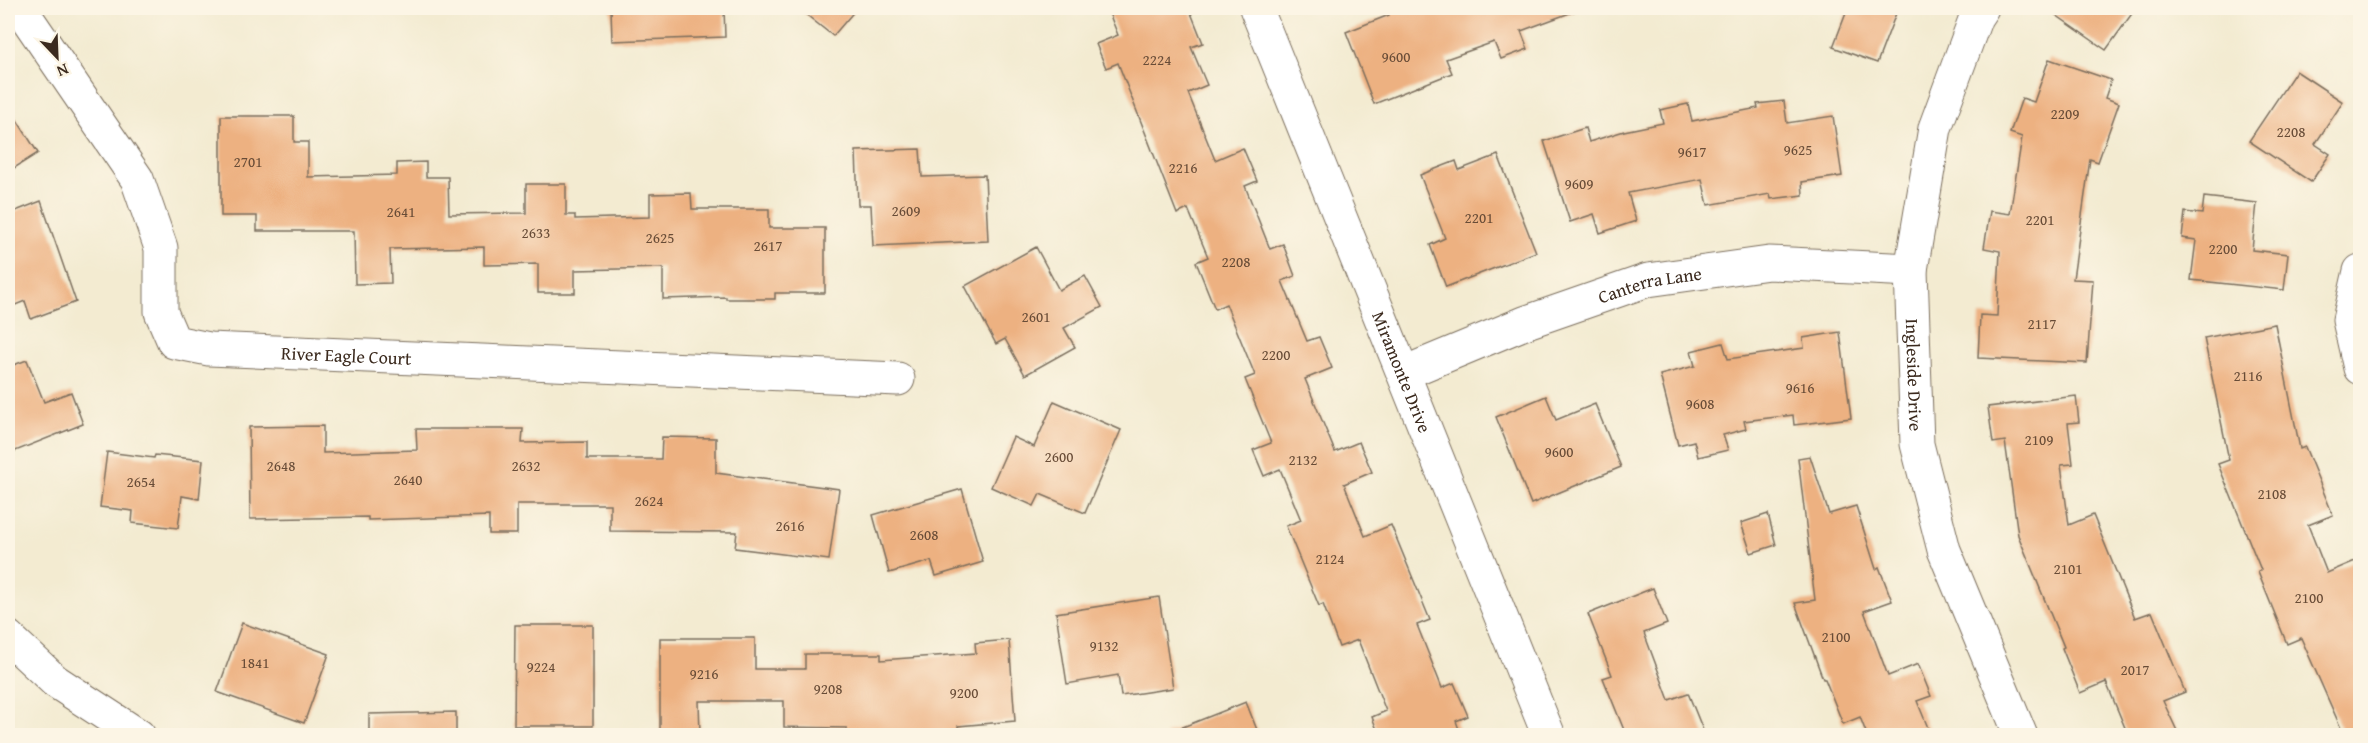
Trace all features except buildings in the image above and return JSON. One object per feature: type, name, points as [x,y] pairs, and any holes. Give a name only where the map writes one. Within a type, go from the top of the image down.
[{"type":"street","name":"River Eagle Court","points":[[20,8],[136,179],[161,248],[161,312],[174,342],[221,350],[898,379]]},
{"type":"street","name":"Miramonte Drive","points":[[1256,8],[1549,735]]},
{"type":"street","name":"Ingleside Drive","points":[[1982,8],[1976,17],[1935,128],[1911,270],[1917,444],[1944,550],[2021,735]]},
{"type":"street","name":"Canterra Lane","points":[[1404,373],[1527,322],[1648,280],[1769,263],[1911,270]]},
{"type":"street","points":[[2361,271],[2349,320],[2361,368]]},
{"type":"street","points":[[8,637],[55,681],[139,735]]}]
